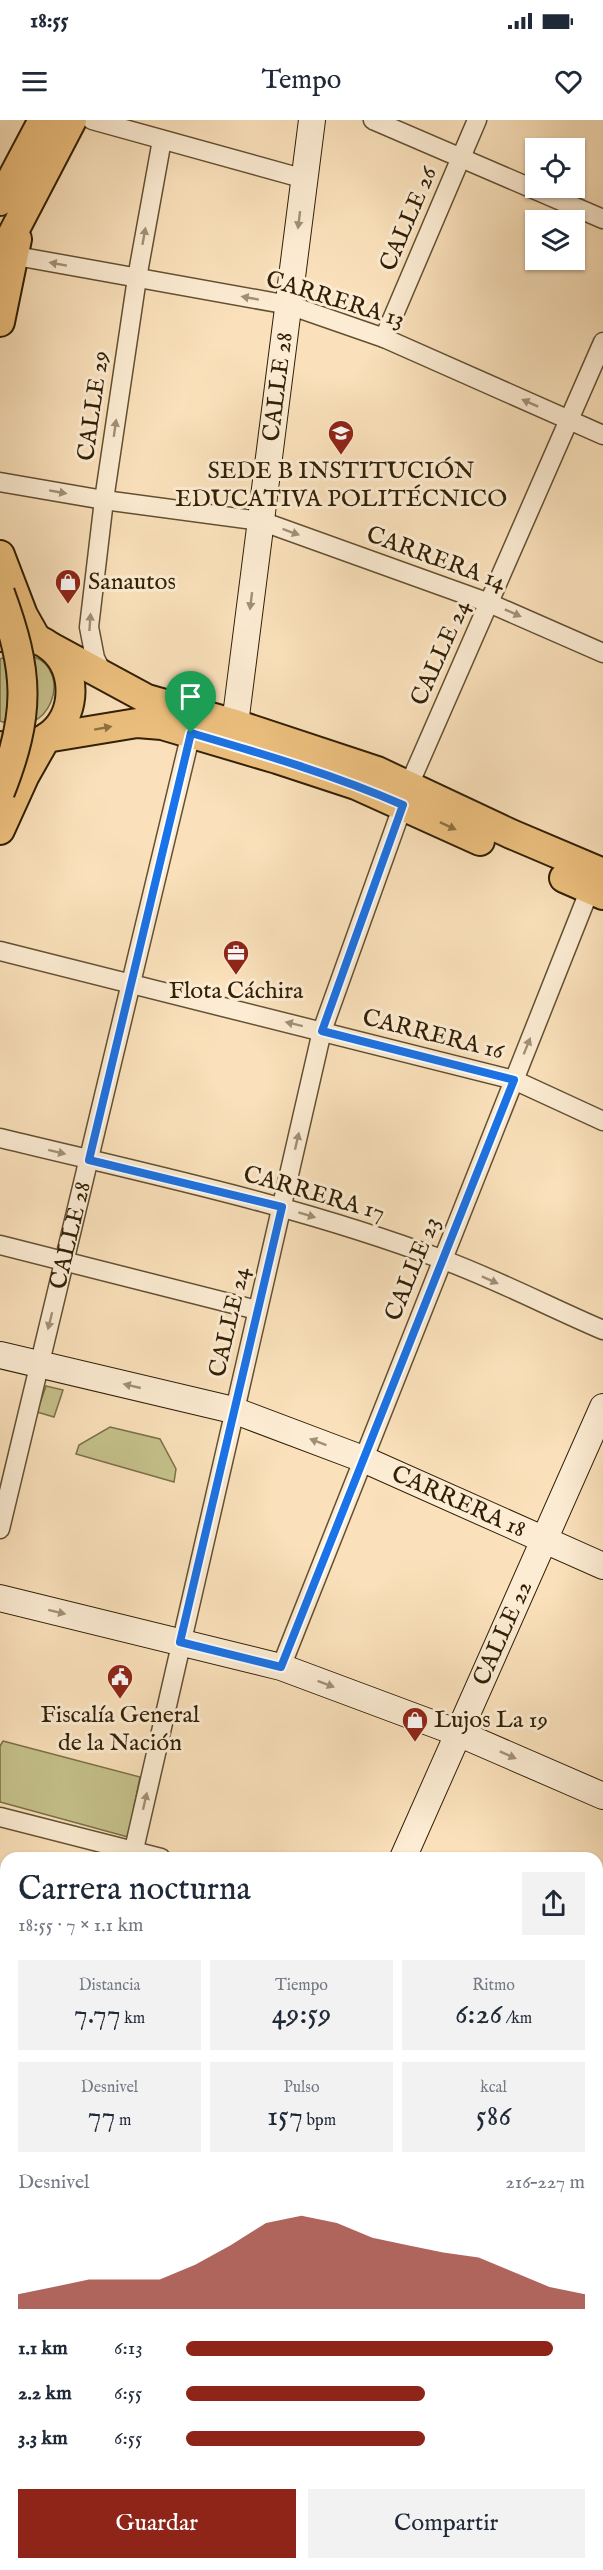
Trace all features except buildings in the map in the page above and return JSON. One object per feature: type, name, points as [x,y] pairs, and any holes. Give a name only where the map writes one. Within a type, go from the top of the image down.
[{"type":"main road","points":[[0,201],[6,185],[43,120]]},
{"type":"main road","points":[[0,322],[5,256],[30,199],[72,120]]},
{"type":"main road","points":[[0,555],[23,615],[44,643],[63,660],[70,676],[72,694],[68,711],[59,727],[46,738],[31,745],[16,748],[0,746]]},
{"type":"main road","points":[[0,593],[21,661],[24,686],[19,739],[0,792]]},
{"type":"main road","points":[[0,637],[19,634],[44,643],[147,699],[235,724],[358,764],[406,795]]},
{"type":"main road","points":[[46,738],[136,723],[162,725],[277,759],[363,788],[406,795],[503,831],[599,876]]},
{"type":"main road","points":[[0,830],[25,775],[46,738]]},
{"type":"street","points":[[92,120],[305,179]]},
{"type":"street","name":"CALLE 28","points":[[235,724],[312,120]]},
{"type":"street","points":[[373,120],[603,219]]},
{"type":"street","name":"CALLE 26","points":[[384,338],[477,120]]},
{"type":"street","name":"CALLE 29","points":[[105,677],[95,658],[89,627],[104,500],[137,278],[162,140]]},
{"type":"street","name":"CARRERA 13","points":[[5,256],[289,305],[384,338],[603,435]]},
{"type":"street","name":"CALLE 24","points":[[133,1852],[322,1031],[406,795],[603,342]]},
{"type":"street","name":"CARRERA 14","points":[[0,482],[104,500],[261,521],[489,603],[603,653]]},
{"type":"street","name":"CALLE 28","points":[[0,1529],[191,733]]},
{"type":"street","name":"CALLE 23","points":[[281,1667],[442,1259],[599,876]]},
{"type":"street","name":"CARRERA 16","points":[[0,951],[514,1080],[603,1121]]},
{"type":"street","name":"CARRERA 17","points":[[0,1138],[282,1207],[442,1259],[603,1330]]},
{"type":"street","points":[[0,1245],[257,1310]]},
{"type":"street","name":"CARRERA 18","points":[[0,1355],[234,1410],[363,1459],[603,1566]]},
{"type":"street","name":"CALLE 22","points":[[406,1852],[603,1407]]},
{"type":"street","points":[[0,1598],[281,1667],[458,1733],[603,1797]]},
{"type":"street","points":[[0,1817],[126,1852]]},
{"type":"shaded area","points":[[9,655],[32,656],[45,664],[52,675],[54,689],[51,702],[43,714],[32,722],[17,725],[0,721],[0,659]]},
{"type":"shaded area","points":[[46,1386],[63,1390],[54,1417],[37,1412]]},
{"type":"shaded area","points":[[110,1427],[160,1439],[176,1469],[174,1482],[76,1454],[79,1445]]},
{"type":"shaded area","points":[[3,1741],[140,1777],[128,1837],[0,1802],[0,1746]]},
{"type":"place","name":"SEDE B INSTITUCIÓN EDUCATIVA POLITÉCNICO","points":[[341,456]]},
{"type":"place","name":"Sanautos","points":[[68,605]]},
{"type":"place","name":"Flota Cáchira","points":[[236,976]]},
{"type":"place","name":"Fiscalía General de la Nación","points":[[120,1700]]},
{"type":"place","name":"Lujos La 19","points":[[415,1743]]},
{"type":"route","points":[[191,733],[356,785],[403,805],[322,1031],[514,1080],[281,1667],[180,1642],[282,1207],[89,1160],[191,733]]}]
